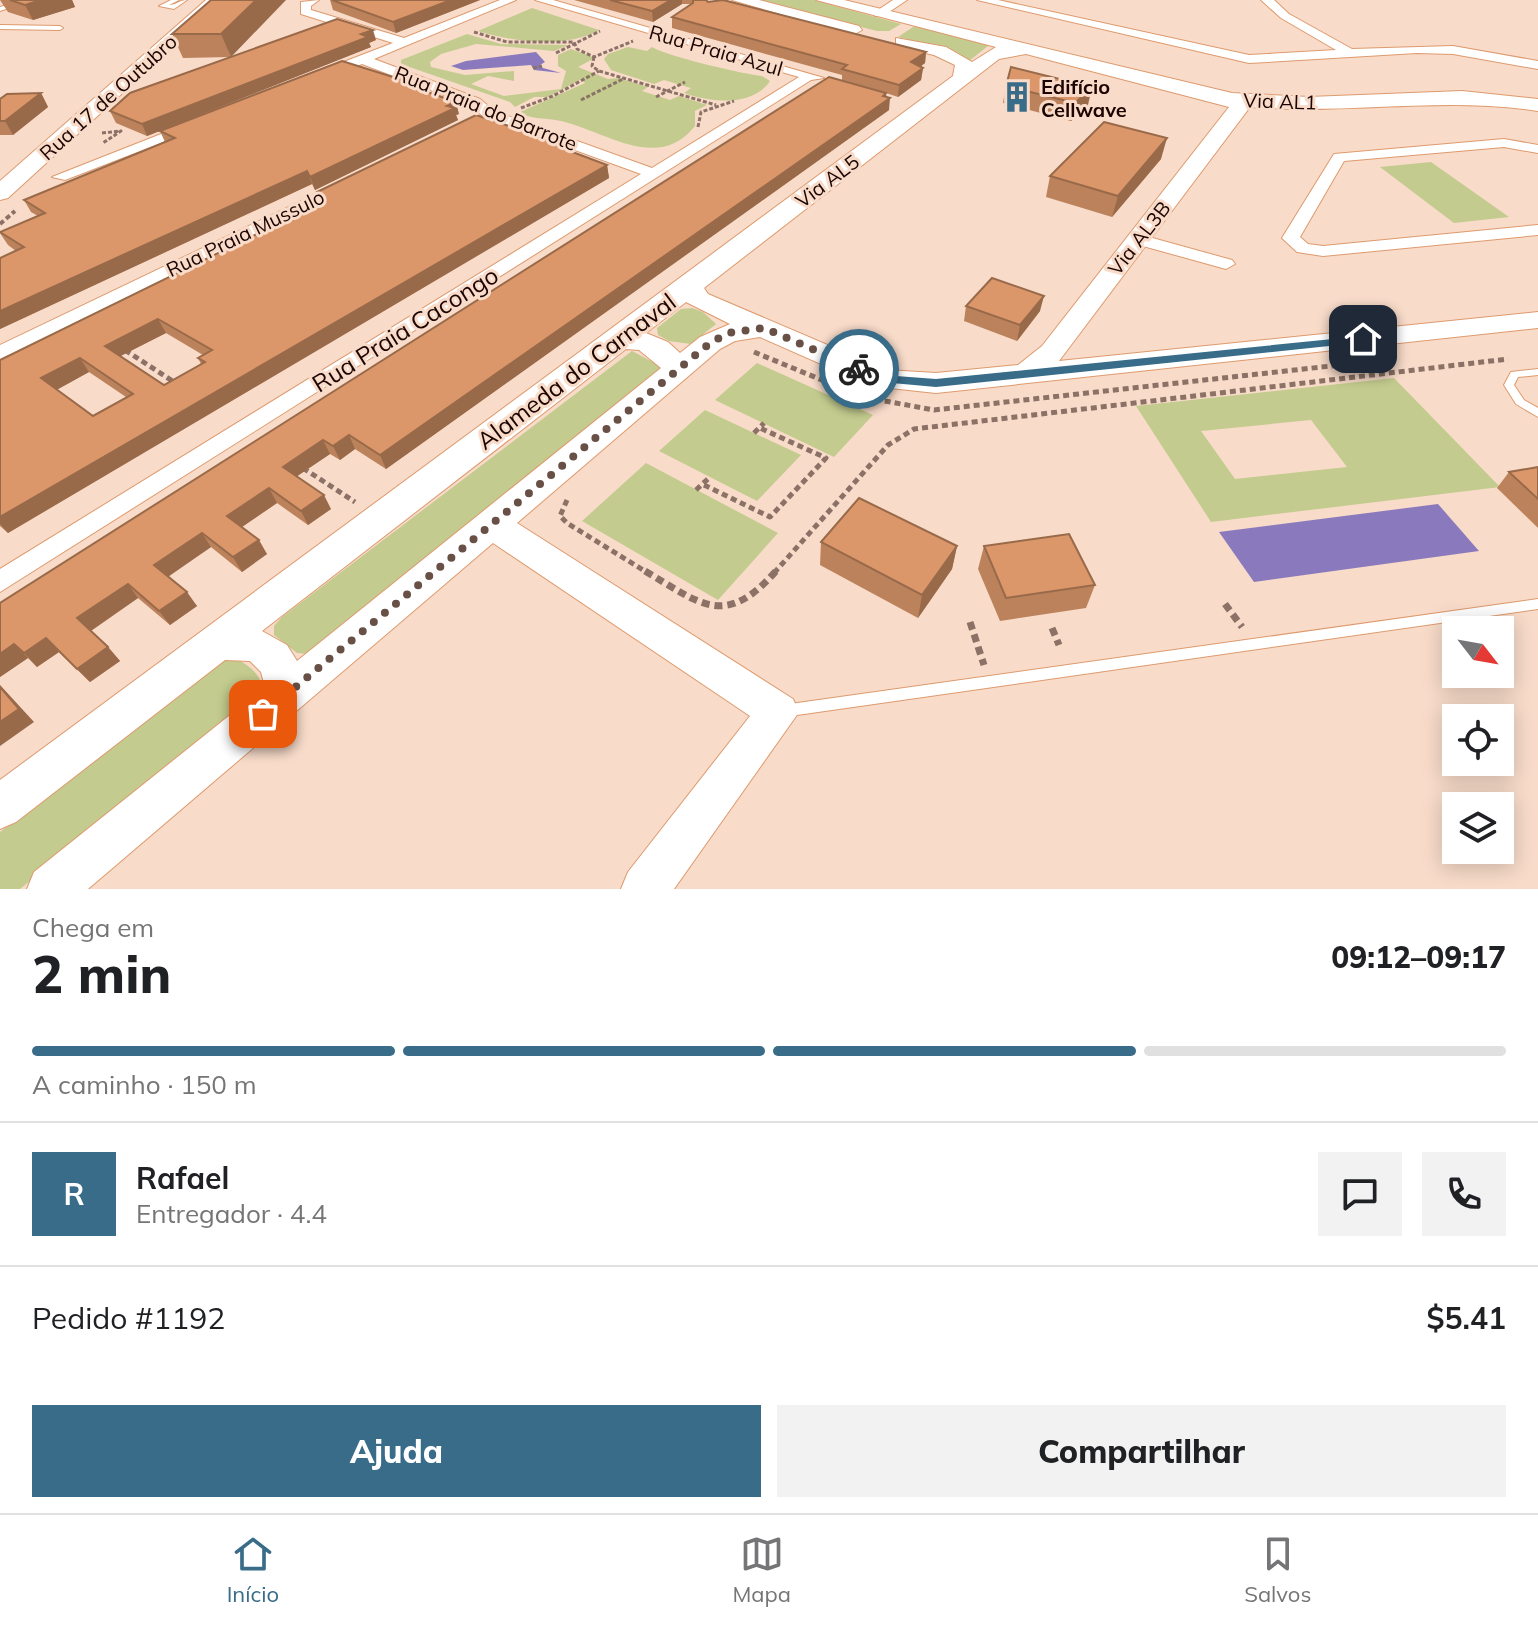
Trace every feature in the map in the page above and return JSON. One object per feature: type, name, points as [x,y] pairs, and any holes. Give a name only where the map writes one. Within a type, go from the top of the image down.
[{"type":"street","name":"Rua 17 de Outubro","points":[[0,193],[216,0]]},
{"type":"street","points":[[313,0],[305,4],[305,12],[404,42]]},
{"type":"street","points":[[305,82],[510,0]]},
{"type":"street","name":"Rua Praia Azul","points":[[541,0],[664,26],[837,84]]},
{"type":"street","name":"Via AL1","points":[[824,0],[1232,99],[1288,105],[1475,95],[1538,105]]},
{"type":"street","points":[[880,36],[904,31],[906,26],[885,15],[901,0]]},
{"type":"street","points":[[983,0],[1249,59],[1453,50],[1538,65]]},
{"type":"street","points":[[1267,0],[1285,16],[1350,53]]},
{"type":"street","points":[[737,1],[955,58],[966,70],[960,81]]},
{"type":"street","name":"Via AL5","points":[[694,282],[999,51],[1026,49]]},
{"type":"street","name":"Rua Praia do Barrote","points":[[362,59],[475,102],[482,118],[655,174]]},
{"type":"street","name":"Rua Praia Cacongo","points":[[0,582],[809,76]]},
{"type":"street","name":"Via AL3B","points":[[1026,374],[1052,352],[1237,113],[1240,106],[1232,99]]},
{"type":"street","points":[[60,177],[204,121]]},
{"type":"street","points":[[1538,149],[1504,143],[1339,157],[1292,231],[1291,238],[1303,248],[1323,251],[1538,230]]},
{"type":"street","name":"Rua Praia Mussulo","points":[[0,353],[364,176]]},
{"type":"street","points":[[1138,239],[1226,264]]},
{"type":"street","name":"Alameda do Carnaval","points":[[694,282],[690,287],[698,300],[756,339]]},
{"type":"street","name":"Alameda do Carnaval","points":[[0,807],[694,282]]},
{"type":"street","points":[[51,889],[728,333],[881,379],[936,383],[1538,320]]},
{"type":"street","points":[[610,345],[621,339],[638,340],[671,358],[678,371]]},
{"type":"street","points":[[492,524],[778,712],[645,889]]},
{"type":"street","points":[[215,644],[245,642],[261,647],[277,659],[283,671],[287,695]]},
{"type":"lane","points":[[0,6],[12,1],[30,0]]},
{"type":"lane","points":[[176,0],[162,7],[176,6],[184,0]]},
{"type":"lane","points":[[0,27],[60,28]]},
{"type":"lane","points":[[1538,372],[1515,374],[1509,385],[1520,402],[1538,413]]},
{"type":"lane","points":[[778,712],[1538,604]]},
{"type":"path","points":[[556,53],[609,29]]},
{"type":"path","points":[[474,32],[507,42],[574,42],[577,49],[594,57],[633,41]]},
{"type":"path","points":[[594,57],[592,66],[599,71],[717,105]]},
{"type":"path","points":[[533,68],[542,66]]},
{"type":"path","points":[[511,112],[553,96],[599,71]]},
{"type":"path","points":[[581,100],[626,78]]},
{"type":"path","points":[[656,97],[685,82]]},
{"type":"path","points":[[693,134],[701,112],[743,99]]},
{"type":"path","points":[[0,224],[19,207]]},
{"type":"path","points":[[756,339],[856,398],[894,408],[934,410],[1397,359]]},
{"type":"path","points":[[120,347],[182,387]]},
{"type":"path","points":[[568,498],[560,516],[567,523],[700,604],[719,608],[736,605],[758,591],[888,445],[914,429],[1522,358]]},
{"type":"path","points":[[704,485],[770,517],[826,458],[762,425],[754,433]]},
{"type":"path","points":[[295,464],[357,503]]},
{"type":"path","points":[[696,490],[710,477]]},
{"type":"path","points":[[1225,604],[1242,627]]},
{"type":"path","points":[[970,622],[984,665]]},
{"type":"path","points":[[1052,628],[1059,645]]},
{"type":"green space","points":[[754,0],[814,0],[901,24],[889,31],[877,31]]},
{"type":"green space","points":[[532,8],[599,30],[555,42],[507,38],[478,31]]},
{"type":"green space","points":[[916,25],[988,46],[969,61],[935,46],[898,37]]},
{"type":"green space","points":[[467,34],[501,44],[568,45],[554,51],[476,44],[441,54],[430,62],[431,67],[465,75],[514,71],[514,81],[488,76],[471,84],[504,96],[561,89],[566,71],[558,66],[558,55],[571,49],[595,58],[578,67],[608,79],[618,78],[648,87],[642,91],[670,100],[679,96],[707,105],[695,111],[695,126],[680,140],[648,148],[561,121],[518,113],[585,83],[581,79],[548,97],[534,97],[515,107],[510,102],[401,64],[401,60]]},
{"type":"green space","points":[[628,47],[647,51],[652,47],[688,60],[762,76],[770,81],[762,90],[741,99],[717,100],[694,96],[684,93],[691,88],[664,80],[654,84],[611,70],[604,59],[608,54]]},
{"type":"green space","points":[[1431,162],[1509,217],[1454,223],[1380,167]]},
{"type":"green space","points":[[692,308],[703,312],[716,324],[691,344],[669,341],[658,335],[657,328],[681,309]]},
{"type":"green space","points":[[632,351],[660,366],[658,371],[308,654],[297,653],[274,635],[274,626],[282,617]]},
{"type":"green space","points":[[757,363],[873,415],[834,457],[715,400]]},
{"type":"green space","points":[[1394,378],[1500,487],[1211,522],[1136,406]],"holes":[[[1311,420],[1347,467],[1235,479],[1201,431]]]},
{"type":"green space","points":[[705,410],[801,455],[757,501],[659,451]]},
{"type":"green space","points":[[646,463],[778,533],[718,600],[582,521]]},
{"type":"green space","points":[[233,658],[247,665],[258,676],[262,686],[255,696],[20,889],[0,889],[0,832],[221,662]]},
{"type":"shaded area","points":[[536,52],[545,62],[540,65],[543,68],[561,73],[534,70],[531,65],[463,70],[451,66],[466,61]]},
{"type":"shaded area","points":[[1438,504],[1479,551],[1254,582],[1219,532]]},
{"type":"building","points":[[10,0],[41,0],[25,5]]},
{"type":"building","points":[[211,0],[256,0],[221,34],[172,34]]},
{"type":"building","points":[[332,0],[451,0],[393,22]]},
{"type":"building","points":[[610,0],[671,0],[652,11]]},
{"type":"building","points":[[693,0],[723,0],[926,52],[911,62],[923,68],[899,85],[842,69],[847,65],[672,17]]},
{"type":"building","points":[[337,19],[373,30],[361,34],[368,37],[142,124],[110,111],[130,93]]},
{"type":"building","points":[[342,61],[428,88],[422,90],[456,102],[447,106],[455,108],[310,177],[307,171],[0,311],[0,258],[24,247],[0,232],[45,213],[24,200],[175,138],[160,131]]},
{"type":"building","points":[[1011,67],[1092,87],[1075,103],[1006,86]]},
{"type":"building","points":[[829,77],[886,93],[883,96],[890,98],[380,455],[349,435],[333,446],[323,440],[283,467],[324,495],[301,511],[269,488],[227,516],[259,540],[233,557],[202,533],[154,565],[187,592],[159,611],[128,584],[77,618],[108,647],[77,669],[46,638],[24,653],[14,644],[0,654],[0,603]]},
{"type":"building","points":[[41,93],[5,121],[0,121],[0,99],[7,94]]},
{"type":"building","points":[[476,115],[572,147],[567,150],[607,165],[0,517],[0,360],[322,202],[317,192]],"holes":[[[158,319],[212,350],[198,358],[205,362],[164,385],[105,346]],[[80,358],[133,394],[93,416],[41,378]]]},
{"type":"building","points":[[1104,122],[1167,138],[1118,196],[1050,176]]},
{"type":"building","points":[[992,278],[1044,296],[1020,325],[966,306]]},
{"type":"building","points":[[1538,467],[1538,499],[1509,472]]},
{"type":"building","points":[[859,498],[957,546],[922,595],[821,542]]},
{"type":"building","points":[[1069,534],[1095,585],[1006,598],[984,546]]},
{"type":"building","points":[[0,687],[19,709],[0,722]]},
{"type":"way so far","points":[[263,714],[710,343],[728,333],[764,328],[859,369]]},
{"type":"place","name":"Edifício Cellwave","points":[[1017,97]]},
{"type":"route","points":[[859,369],[881,379],[936,383],[1363,339]]}]
